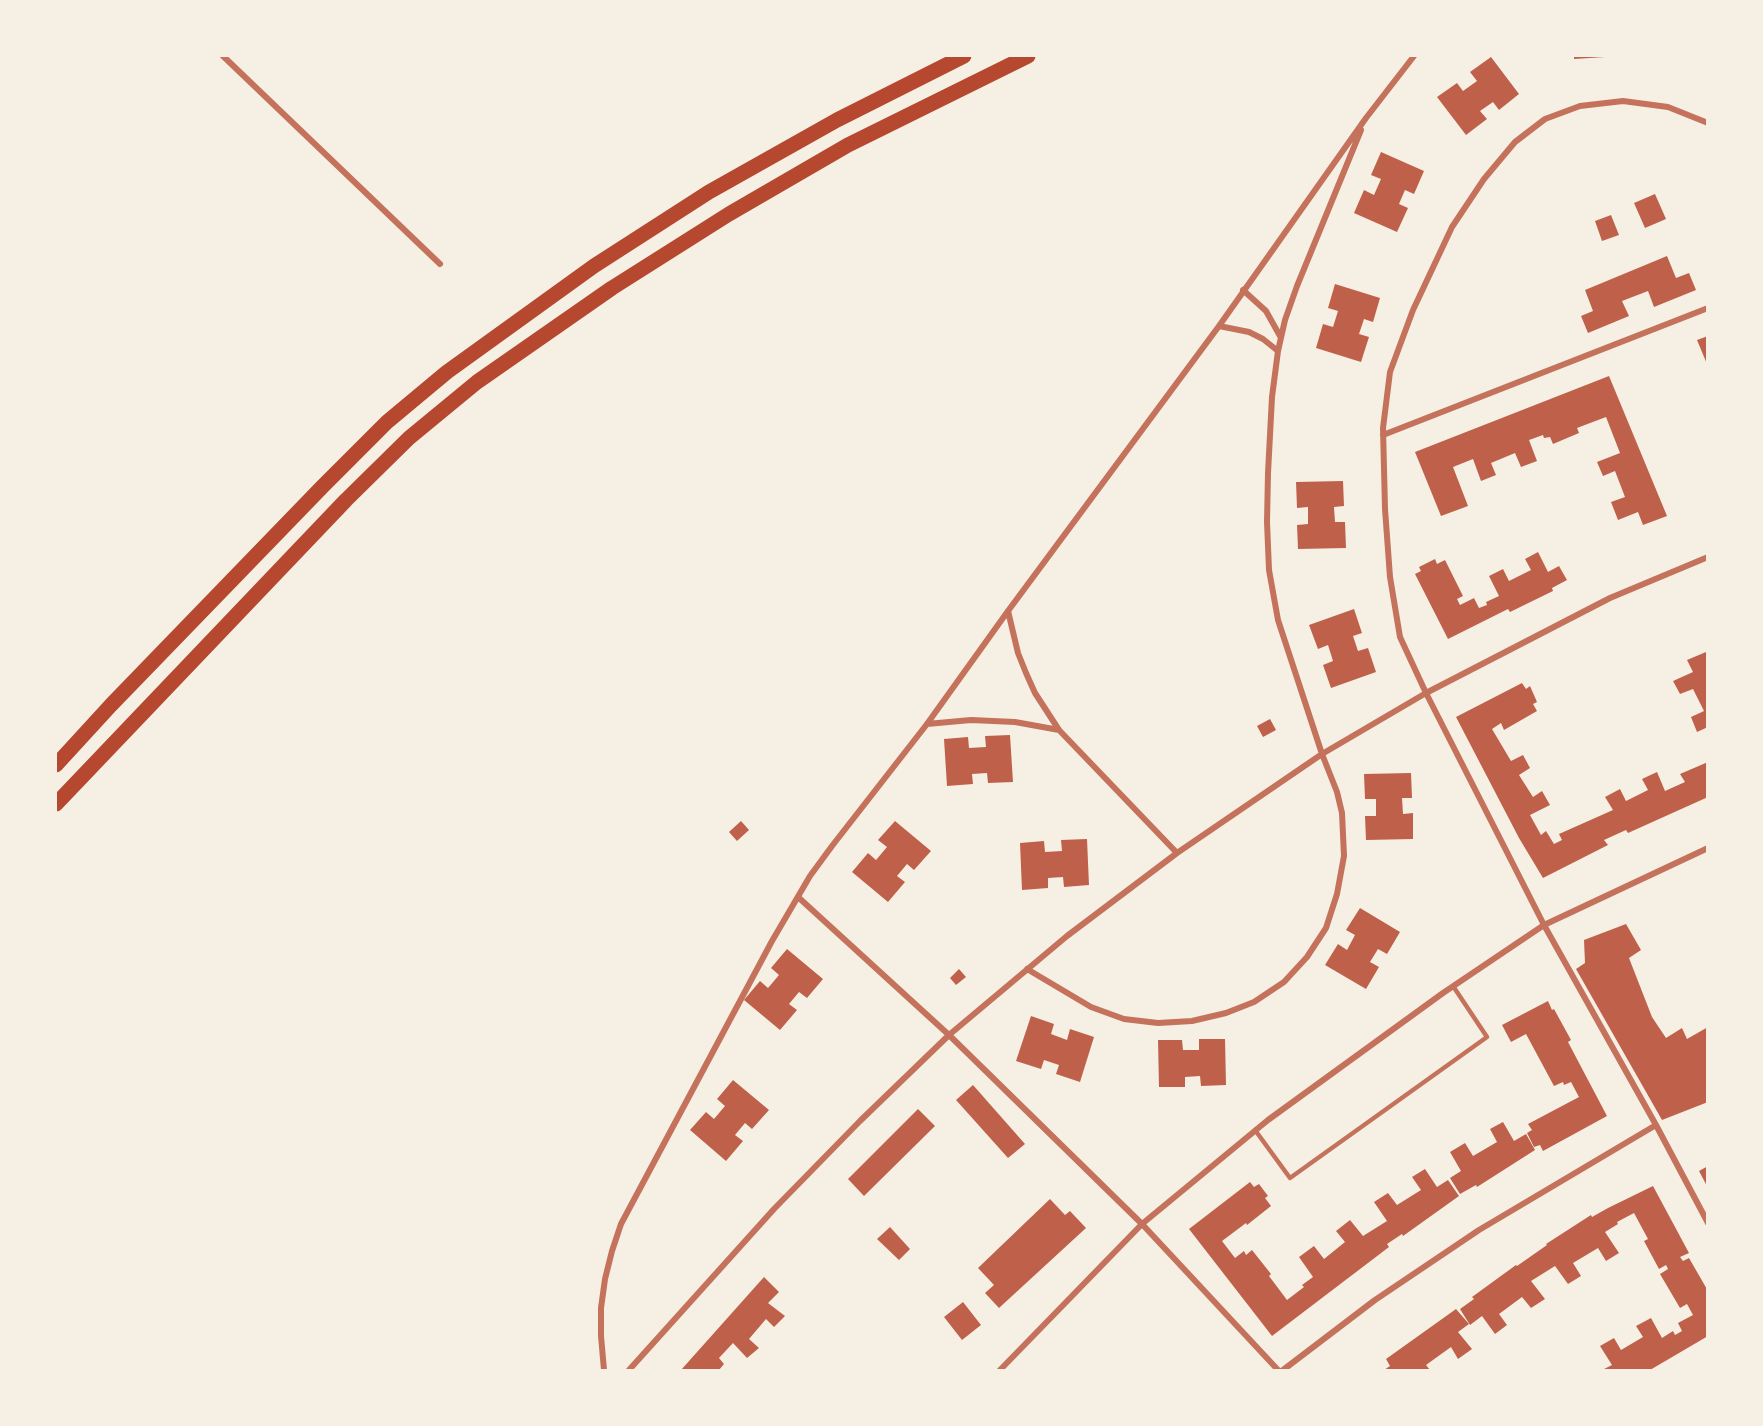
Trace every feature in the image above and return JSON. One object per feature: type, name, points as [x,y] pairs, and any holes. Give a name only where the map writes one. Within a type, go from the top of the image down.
[{"type":"highway","points":[[56,765],[323,486],[387,422],[447,372],[594,266],[709,192],[837,120],[964,56]]},
{"type":"highway","points":[[56,804],[346,500],[409,438],[477,382],[612,288],[729,214],[848,145],[1028,56]]},
{"type":"street","points":[[223,56],[440,264]]},
{"type":"street","points":[[604,1371],[601,1308],[605,1279],[621,1224],[766,951],[798,897],[832,846],[927,724],[1219,326],[1366,118],[1414,56]]},
{"type":"street","points":[[1707,123],[1668,107],[1623,101],[1580,106],[1563,112],[1545,119],[1515,142],[1484,178],[1452,226],[1413,310],[1390,372],[1383,435],[1385,509],[1391,587],[1400,637],[1426,693],[1545,925],[1656,1125],[1707,1223]]},
{"type":"street","points":[[1027,969],[1091,1007],[1124,1018],[1158,1023],[1192,1021],[1254,1002],[1284,982],[1307,957],[1326,928],[1337,894],[1344,856],[1342,813],[1278,620],[1269,570],[1268,473],[1272,397],[1285,320],[1366,118]]},
{"type":"street","points":[[1243,290],[1266,311],[1281,337]]},
{"type":"street","points":[[1383,435],[1707,308]]},
{"type":"street","points":[[1219,326],[1249,332],[1263,339],[1278,351]]},
{"type":"street","points":[[629,1371],[774,1209],[860,1121],[949,1035],[1066,936],[1177,853],[1322,754],[1426,693],[1610,598],[1707,557]]},
{"type":"street","points":[[1008,611],[1018,653],[1026,673],[1059,730],[1177,853]]},
{"type":"street","points":[[927,724],[971,720],[1015,722],[1059,730]]},
{"type":"street","points":[[1000,1371],[1142,1224],[1255,1130],[1453,986],[1545,925],[1707,848]]},
{"type":"street","points":[[798,897],[949,1035],[1142,1224],[1278,1371]]},
{"type":"street","points":[[1283,1371],[1375,1300],[1479,1230],[1656,1125]]},
{"type":"lane","points":[[1255,1130],[1290,1178],[1487,1037],[1453,986]]},
{"type":"building","points":[[1574,56],[1605,56],[1605,57],[1574,59]]},
{"type":"building","points":[[1491,57],[1519,94],[1499,110],[1493,102],[1480,111],[1487,119],[1466,135],[1437,97],[1457,83],[1463,91],[1477,81],[1470,72]]},
{"type":"building","points":[[1381,152],[1424,171],[1414,194],[1405,190],[1399,204],[1408,208],[1397,232],[1354,213],[1364,190],[1374,195],[1381,179],[1371,175]]},
{"type":"building","points":[[1655,194],[1666,219],[1645,228],[1634,203]]},
{"type":"building","points":[[1611,215],[1619,235],[1602,241],[1595,221]]},
{"type":"building","points":[[1667,256],[1676,278],[1689,273],[1696,290],[1654,307],[1648,291],[1622,301],[1629,316],[1588,333],[1581,316],[1593,311],[1585,290]]},
{"type":"building","points":[[1335,284],[1380,298],[1373,322],[1364,319],[1359,334],[1369,337],[1361,362],[1316,348],[1323,324],[1333,327],[1338,311],[1328,308]]},
{"type":"building","points":[[1708,336],[1708,364],[1707,364],[1697,340]]},
{"type":"building","points":[[1609,376],[1667,516],[1643,525],[1638,512],[1618,520],[1611,502],[1625,497],[1615,471],[1603,476],[1597,462],[1620,453],[1606,417],[1577,428],[1579,433],[1553,444],[1550,437],[1544,438],[1543,435],[1529,440],[1537,461],[1521,467],[1515,453],[1491,463],[1496,475],[1481,481],[1473,459],[1453,467],[1468,506],[1441,516],[1415,452]]},
{"type":"building","points":[[1343,481],[1344,506],[1334,507],[1335,522],[1345,522],[1346,548],[1298,549],[1297,525],[1308,524],[1308,507],[1297,508],[1296,482]]},
{"type":"building","points":[[1538,552],[1548,572],[1559,566],[1567,580],[1552,588],[1553,591],[1510,612],[1508,609],[1448,639],[1415,574],[1421,571],[1419,567],[1435,559],[1437,564],[1445,560],[1463,596],[1457,599],[1460,605],[1474,598],[1479,608],[1499,596],[1489,576],[1503,569],[1509,581],[1531,570],[1525,559]]},
{"type":"building","points":[[1354,609],[1362,633],[1353,636],[1358,651],[1368,648],[1376,672],[1331,688],[1323,665],[1333,661],[1328,645],[1318,649],[1309,625]]},
{"type":"building","points":[[1706,652],[1708,656],[1708,727],[1697,732],[1691,717],[1704,711],[1693,689],[1680,694],[1673,681],[1693,672],[1687,660]]},
{"type":"building","points":[[1522,683],[1526,689],[1530,686],[1537,702],[1533,704],[1537,711],[1504,730],[1501,723],[1492,729],[1511,761],[1523,755],[1530,768],[1519,775],[1533,797],[1542,791],[1550,805],[1530,815],[1541,835],[1546,831],[1554,844],[1562,840],[1559,834],[1613,810],[1605,797],[1620,789],[1626,801],[1648,790],[1642,779],[1657,772],[1665,791],[1685,782],[1680,774],[1708,762],[1708,797],[1628,833],[1626,830],[1604,840],[1608,845],[1543,878],[1519,838],[1456,717]]},
{"type":"building","points":[[1270,719],[1276,730],[1263,737],[1257,726]]},
{"type":"building","points":[[1010,735],[1013,782],[988,783],[987,773],[972,774],[973,784],[947,786],[944,739],[968,737],[969,748],[986,747],[985,736]]},
{"type":"building","points":[[1411,773],[1412,798],[1402,798],[1403,814],[1413,813],[1413,839],[1366,840],[1365,816],[1376,816],[1376,799],[1365,799],[1364,774]]},
{"type":"building","points":[[741,821],[749,830],[737,841],[729,832]]},
{"type":"building","points":[[895,821],[931,851],[914,870],[907,864],[897,876],[905,882],[888,902],[852,872],[868,853],[876,860],[887,847],[878,840]]},
{"type":"building","points":[[1087,839],[1089,885],[1064,887],[1063,877],[1048,878],[1048,888],[1022,890],[1020,843],[1044,841],[1045,852],[1062,851],[1061,840]]},
{"type":"building","points":[[1360,908],[1400,932],[1387,954],[1378,949],[1370,962],[1379,967],[1366,989],[1325,965],[1338,944],[1347,950],[1355,935],[1346,930]]},
{"type":"building","points":[[1626,924],[1641,950],[1629,958],[1652,1017],[1666,1038],[1682,1028],[1687,1039],[1708,1027],[1708,1102],[1662,1120],[1576,969],[1585,963],[1584,940]]},
{"type":"building","points":[[787,949],[823,979],[807,998],[799,992],[789,1004],[797,1010],[780,1030],[744,1000],[760,981],[768,988],[779,975],[771,968]]},
{"type":"building","points":[[959,969],[966,977],[956,985],[950,978]]},
{"type":"building","points":[[1548,1001],[1571,1040],[1568,1042],[1607,1116],[1543,1151],[1540,1145],[1534,1147],[1527,1133],[1532,1130],[1528,1124],[1579,1097],[1571,1082],[1564,1085],[1563,1082],[1554,1086],[1526,1034],[1511,1042],[1502,1025]]},
{"type":"building","points":[[1031,1016],[1054,1024],[1051,1034],[1067,1040],[1070,1029],[1094,1037],[1080,1082],[1056,1074],[1059,1065],[1044,1060],[1041,1069],[1016,1061]]},
{"type":"building","points":[[1199,1039],[1225,1039],[1226,1085],[1201,1086],[1200,1076],[1185,1077],[1185,1087],[1159,1087],[1158,1040],[1182,1040],[1183,1050],[1199,1050]]},
{"type":"building","points":[[733,1080],[769,1110],[752,1129],[745,1123],[735,1135],[743,1141],[726,1161],[690,1130],[706,1112],[714,1119],[725,1106],[717,1099]]},
{"type":"building","points":[[973,1085],[1025,1144],[1008,1158],[956,1100]]},
{"type":"building","points":[[918,1109],[935,1126],[864,1196],[848,1179]]},
{"type":"building","points":[[1503,1122],[1514,1141],[1526,1134],[1535,1150],[1477,1187],[1476,1185],[1460,1194],[1450,1178],[1461,1171],[1450,1152],[1465,1143],[1473,1156],[1497,1142],[1490,1129]]},
{"type":"building","points":[[1708,1166],[1708,1188],[1699,1171]]},
{"type":"building","points":[[1425,1169],[1437,1187],[1448,1180],[1459,1196],[1403,1236],[1402,1234],[1387,1244],[1389,1247],[1272,1336],[1189,1229],[1250,1182],[1254,1187],[1259,1184],[1268,1196],[1265,1198],[1271,1206],[1222,1241],[1235,1258],[1244,1251],[1246,1255],[1252,1250],[1271,1274],[1269,1276],[1287,1300],[1313,1277],[1299,1257],[1314,1246],[1324,1259],[1345,1242],[1336,1231],[1350,1220],[1363,1236],[1387,1221],[1374,1202],[1388,1193],[1397,1205],[1421,1190],[1412,1177]]},
{"type":"building","points":[[1653,1186],[1689,1253],[1680,1257],[1683,1261],[1689,1258],[1708,1291],[1708,1336],[1650,1370],[1602,1370],[1612,1365],[1600,1346],[1614,1338],[1621,1350],[1643,1337],[1636,1326],[1651,1318],[1662,1338],[1673,1331],[1675,1335],[1682,1331],[1678,1323],[1693,1315],[1687,1304],[1680,1308],[1660,1274],[1668,1269],[1666,1265],[1659,1269],[1644,1241],[1648,1239],[1634,1213],[1605,1232],[1619,1253],[1606,1261],[1598,1248],[1573,1263],[1581,1276],[1568,1284],[1555,1266],[1531,1281],[1545,1299],[1531,1308],[1522,1297],[1499,1314],[1507,1325],[1495,1334],[1482,1316],[1470,1325],[1460,1309],[1474,1299],[1472,1297],[1591,1215],[1592,1217]]},
{"type":"building","points":[[1050,1199],[1065,1215],[1070,1211],[1086,1228],[999,1308],[985,1293],[994,1285],[978,1268]]},
{"type":"building","points":[[890,1227],[910,1249],[899,1260],[877,1239]]},
{"type":"building","points":[[764,1277],[779,1292],[768,1303],[785,1316],[774,1327],[766,1319],[749,1339],[759,1348],[747,1358],[733,1343],[719,1358],[724,1364],[719,1370],[681,1370]]},
{"type":"building","points":[[963,1302],[981,1325],[962,1340],[944,1317]]},
{"type":"building","points":[[1456,1309],[1469,1324],[1458,1332],[1472,1349],[1458,1359],[1451,1347],[1426,1365],[1430,1370],[1384,1370],[1390,1366],[1386,1359]]}]
